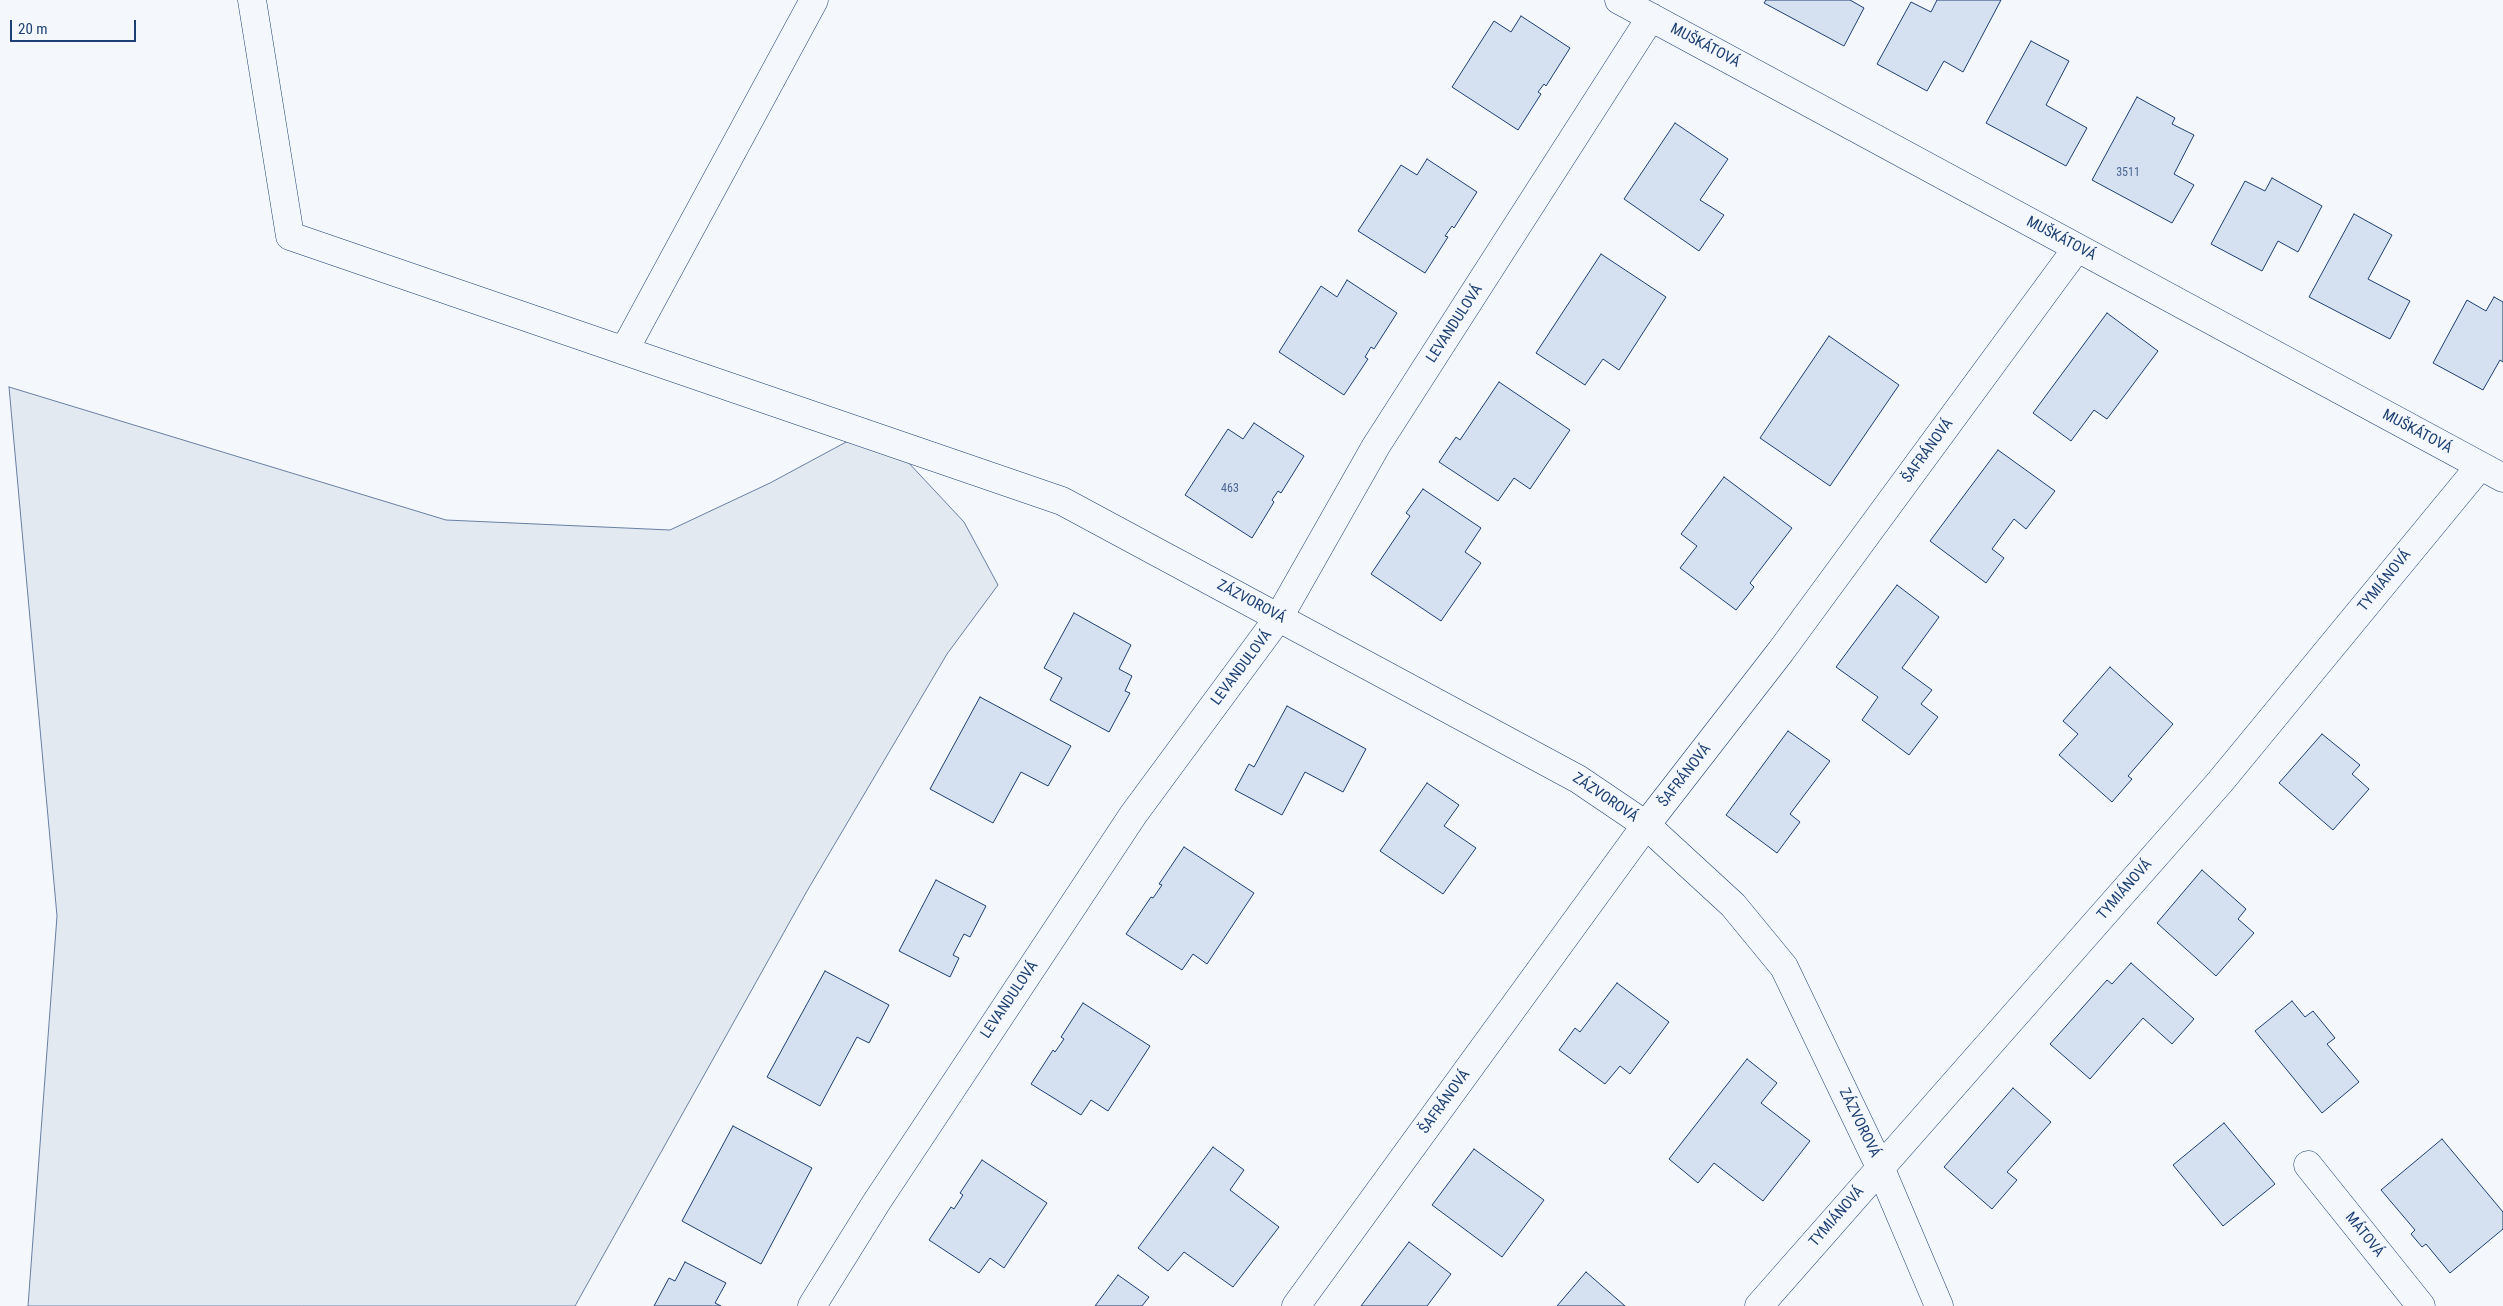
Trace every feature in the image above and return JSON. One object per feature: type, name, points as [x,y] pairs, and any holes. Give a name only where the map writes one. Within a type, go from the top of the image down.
[{"type":"street","name":"ZÁZVOROVÁ","points":[[252,0],[290,236],[1062,501],[1578,779],[1646,826],[1733,905],[1784,967],[1880,1167],[1939,1306]]},
{"type":"street","points":[[624,351],[814,0]]},
{"type":"street","name":"MUŠKÁTOVÁ","points":[[1619,0],[2491,472]]},
{"type":"street","name":"LEVANDULOVÁ","points":[[812,1306],[876,1202],[1133,815],[1279,618],[1376,446],[1650,17]]},
{"type":"street","name":"ŠAFRÁNOVÁ","points":[[1296,1306],[1646,826],[1781,651],[2077,248]]},
{"type":"street","name":"TYMIÁNOVÁ","points":[[1759,1306],[2491,472]]},
{"type":"street","name":"MÁTOVÁ","points":[[2308,1165],[2421,1306]]},
{"type":"shaded area","points":[[9,387],[446,520],[670,530],[770,483],[848,441],[906,460],[964,522],[998,585],[947,654],[807,891],[575,1306],[28,1306],[57,916]]},
{"type":"building","points":[[1766,0],[1850,0],[1864,8],[1844,46],[1764,3]]},
{"type":"building","points":[[1937,0],[2001,0],[1963,72],[1944,61],[1927,91],[1877,64],[1911,2],[1931,12]]},
{"type":"building","points":[[1521,16],[1570,48],[1546,86],[1544,84],[1538,92],[1541,94],[1518,130],[1452,87],[1494,21],[1511,32]]},
{"type":"building","points":[[2031,41],[2069,61],[2046,105],[2087,128],[2066,166],[1986,123]]},
{"type":"building","points":[[2137,97],[2175,118],[2172,124],[2194,135],[2174,174],[2194,185],[2172,223],[2092,180]]},
{"type":"building","points":[[1675,123],[1728,159],[1700,200],[1724,215],[1699,251],[1624,199]]},
{"type":"building","points":[[1427,159],[1477,192],[1454,228],[1452,226],[1445,236],[1448,237],[1425,273],[1358,231],[1401,165],[1417,175]]},
{"type":"building","points":[[2272,178],[2322,206],[2298,252],[2278,241],[2262,271],[2211,244],[2245,181],[2265,191]]},
{"type":"building","points":[[2354,214],[2392,235],[2368,279],[2410,301],[2390,339],[2309,297]]},
{"type":"building","points":[[1601,254],[1666,297],[1619,370],[1603,359],[1585,385],[1536,353]]},
{"type":"building","points":[[1347,280],[1397,313],[1374,349],[1371,347],[1365,357],[1368,359],[1344,395],[1279,352],[1321,286],[1337,297]]},
{"type":"building","points":[[2494,297],[2503,302],[2503,362],[2500,360],[2483,390],[2433,363],[2467,300],[2486,311]]},
{"type":"building","points":[[2107,313],[2158,351],[2107,419],[2094,410],[2071,441],[2033,413]]},
{"type":"building","points":[[1829,336],[1899,385],[1830,486],[1760,438]]},
{"type":"building","points":[[1499,382],[1570,430],[1530,489],[1514,478],[1498,501],[1439,462],[1456,437],[1460,440]]},
{"type":"building","points":[[1254,423],[1304,456],[1281,493],[1278,491],[1272,500],[1274,502],[1252,538],[1185,495],[1228,429],[1243,439]]},
{"type":"building","points":[[1998,450],[2055,491],[2026,529],[2014,519],[1992,549],[2004,558],[1986,583],[1930,541]]},
{"type":"building","points":[[1724,477],[1792,528],[1750,583],[1754,587],[1736,610],[1680,568],[1697,546],[1681,534]]},
{"type":"building","points":[[1423,489],[1481,528],[1465,552],[1481,563],[1441,621],[1371,574],[1410,516],[1406,513]]},
{"type":"building","points":[[1897,585],[1939,617],[1902,668],[1932,690],[1921,704],[1938,717],[1909,755],[1862,720],[1878,697],[1836,667]]},
{"type":"building","points":[[1074,613],[1131,645],[1119,669],[1132,676],[1125,691],[1130,693],[1109,732],[1050,700],[1062,678],[1044,668]]},
{"type":"building","points":[[2110,667],[2173,724],[2128,776],[2132,779],[2112,802],[2059,755],[2078,734],[2063,721]]},
{"type":"building","points":[[980,697],[1071,746],[1048,786],[1021,772],[993,823],[930,789]]},
{"type":"building","points":[[1287,706],[1366,749],[1343,792],[1305,772],[1282,815],[1235,790],[1249,764],[1254,767]]},
{"type":"building","points":[[1788,731],[1830,761],[1790,814],[1800,822],[1777,853],[1726,815]]},
{"type":"building","points":[[2322,734],[2360,765],[2352,774],[2369,789],[2333,830],[2279,783]]},
{"type":"building","points":[[1427,783],[1459,805],[1444,826],[1476,848],[1443,894],[1380,851]]},
{"type":"building","points":[[1184,847],[1254,893],[1207,964],[1193,954],[1182,970],[1126,934],[1151,897],[1153,898],[1162,885],[1159,884]]},
{"type":"building","points":[[2202,870],[2246,909],[2238,919],[2254,933],[2216,976],[2157,923]]},
{"type":"building","points":[[936,880],[986,906],[970,937],[964,934],[953,955],[959,958],[950,977],[899,951]]},
{"type":"building","points":[[2131,963],[2194,1019],[2172,1044],[2143,1018],[2090,1079],[2050,1044],[2107,980],[2112,984]]},
{"type":"building","points":[[825,971],[889,1005],[869,1043],[857,1037],[820,1106],[767,1077]]},
{"type":"building","points":[[1617,983],[1669,1022],[1630,1074],[1620,1066],[1605,1084],[1559,1050],[1575,1028],[1580,1032]]},
{"type":"building","points":[[2292,1001],[2305,1017],[2313,1011],[2335,1038],[2327,1044],[2359,1082],[2322,1113],[2255,1031]]},
{"type":"building","points":[[1083,1003],[1150,1046],[1108,1111],[1091,1100],[1081,1115],[1031,1084],[1053,1050],[1055,1052],[1064,1039],[1061,1037]]},
{"type":"building","points":[[1747,1059],[1777,1083],[1761,1103],[1810,1141],[1763,1201],[1714,1163],[1698,1183],[1669,1159]]},
{"type":"building","points":[[2013,1088],[2051,1122],[2007,1172],[2017,1180],[1992,1209],[1944,1167]]},
{"type":"building","points":[[2224,1123],[2275,1184],[2223,1226],[2173,1165]]},
{"type":"building","points":[[733,1126],[812,1168],[761,1264],[682,1221]]},
{"type":"building","points":[[2442,1139],[2503,1212],[2503,1229],[2450,1273],[2426,1244],[2422,1247],[2411,1234],[2415,1230],[2381,1190]]},
{"type":"building","points":[[1213,1147],[1244,1170],[1230,1190],[1279,1227],[1233,1287],[1184,1252],[1168,1271],[1138,1248]]},
{"type":"building","points":[[1474,1149],[1544,1200],[1502,1257],[1432,1205]]},
{"type":"building","points":[[982,1160],[1047,1203],[1004,1268],[990,1258],[979,1273],[929,1240],[951,1207],[954,1209],[963,1195],[960,1193]]},
{"type":"building","points":[[1409,1242],[1451,1274],[1427,1306],[1361,1306]]},
{"type":"building","points":[[685,1262],[726,1283],[715,1303],[721,1306],[654,1306],[669,1278],[675,1281]]},
{"type":"building","points":[[1586,1272],[1625,1306],[1557,1306]]},
{"type":"building","points":[[1118,1275],[1149,1297],[1142,1306],[1095,1306]]}]
